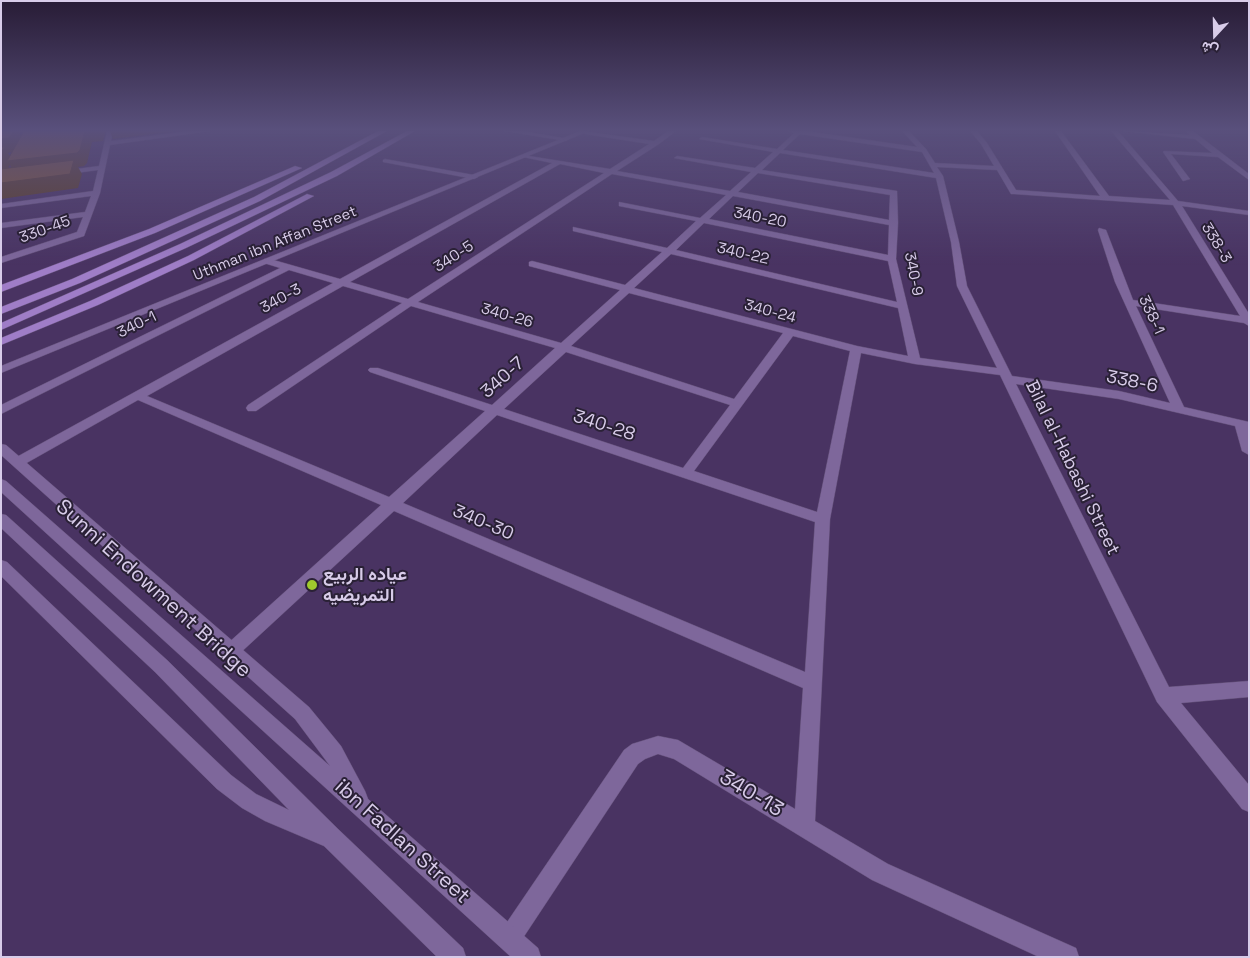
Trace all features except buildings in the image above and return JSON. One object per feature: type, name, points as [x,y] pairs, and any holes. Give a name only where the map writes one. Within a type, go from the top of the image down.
[{"type":"highway","points":[[1,289],[187,216],[278,176]]},
{"type":"highway","points":[[1,312],[76,281],[257,199],[301,176]]},
{"type":"highway","points":[[1,327],[192,242],[330,176]]},
{"type":"highway","points":[[1,342],[94,303],[228,240],[312,194],[340,176]]},
{"type":"street","name":"330-45","points":[[1,260],[81,234],[96,193],[99,176]]},
{"type":"street","points":[[467,176],[474,177]]},
{"type":"street","name":"Uthman ibn Affan Street","points":[[1,370],[477,176]]},
{"type":"street","name":"340-3","points":[[18,462],[534,176]]},
{"type":"street","name":"340-5","points":[[252,408],[602,176]]},
{"type":"street","points":[[634,176],[894,223]]},
{"type":"street","name":"340-7","points":[[232,650],[751,176]]},
{"type":"street","name":"340-9","points":[[786,176],[894,193],[892,259],[915,360]]},
{"type":"street","name":"Bilal al-Habashi Street","points":[[937,176],[955,242],[962,286],[1164,696],[1249,802]]},
{"type":"street","points":[[1003,176],[1014,192],[1176,203],[1249,213]]},
{"type":"street","points":[[1090,176],[1106,198]]},
{"type":"street","name":"338-3","points":[[1152,176],[1176,203],[1248,322]]},
{"type":"street","points":[[1184,176],[1186,179]]},
{"type":"street","points":[[1,206],[96,193]]},
{"type":"street","name":"340-20","points":[[622,204],[892,259]]},
{"type":"street","points":[[1,226],[87,214]]},
{"type":"street","name":"340-22","points":[[576,229],[904,306]]},
{"type":"street","name":"338-1","points":[[1102,230],[1120,282],[1179,410]]},
{"type":"street","name":"340-26","points":[[268,261],[562,347],[738,404]]},
{"type":"street","name":"340-24","points":[[532,264],[789,333],[856,349],[1005,376]]},
{"type":"street","name":"340-1","points":[[1,410],[287,268]]},
{"type":"street","points":[[1129,302],[1248,322]]},
{"type":"street","points":[[686,473],[789,333]]},
{"type":"street","points":[[804,826],[823,518],[856,349]]},
{"type":"street","name":"340-28","points":[[374,370],[823,518]]},
{"type":"street","name":"338-6","points":[[1005,376],[1118,396],[1244,425]]},
{"type":"street","name":"340-30","points":[[138,396],[813,684]]},
{"type":"street","points":[[1244,425],[1249,451]]},
{"type":"street","points":[[1,448],[302,713],[319,731],[334,753],[361,805]]},
{"type":"street","name":"Sunni Endowment Bridge","points":[[1,484],[275,728]]},
{"type":"street","points":[[1,519],[161,666],[330,837],[454,957]]},
{"type":"street","points":[[1,566],[224,782],[249,801],[272,814],[300,827],[330,837]]},
{"type":"street","points":[[1164,696],[1249,689]]},
{"type":"street","name":"ibn Fadlan Street","points":[[275,728],[529,957]]},
{"type":"street","name":"340-13","points":[[509,939],[625,766],[639,751],[648,747],[668,746],[678,750],[880,872],[1067,957]]},
{"type":"place","name":"عياده الربيع التمريضيه","points":[[312,585]]}]
